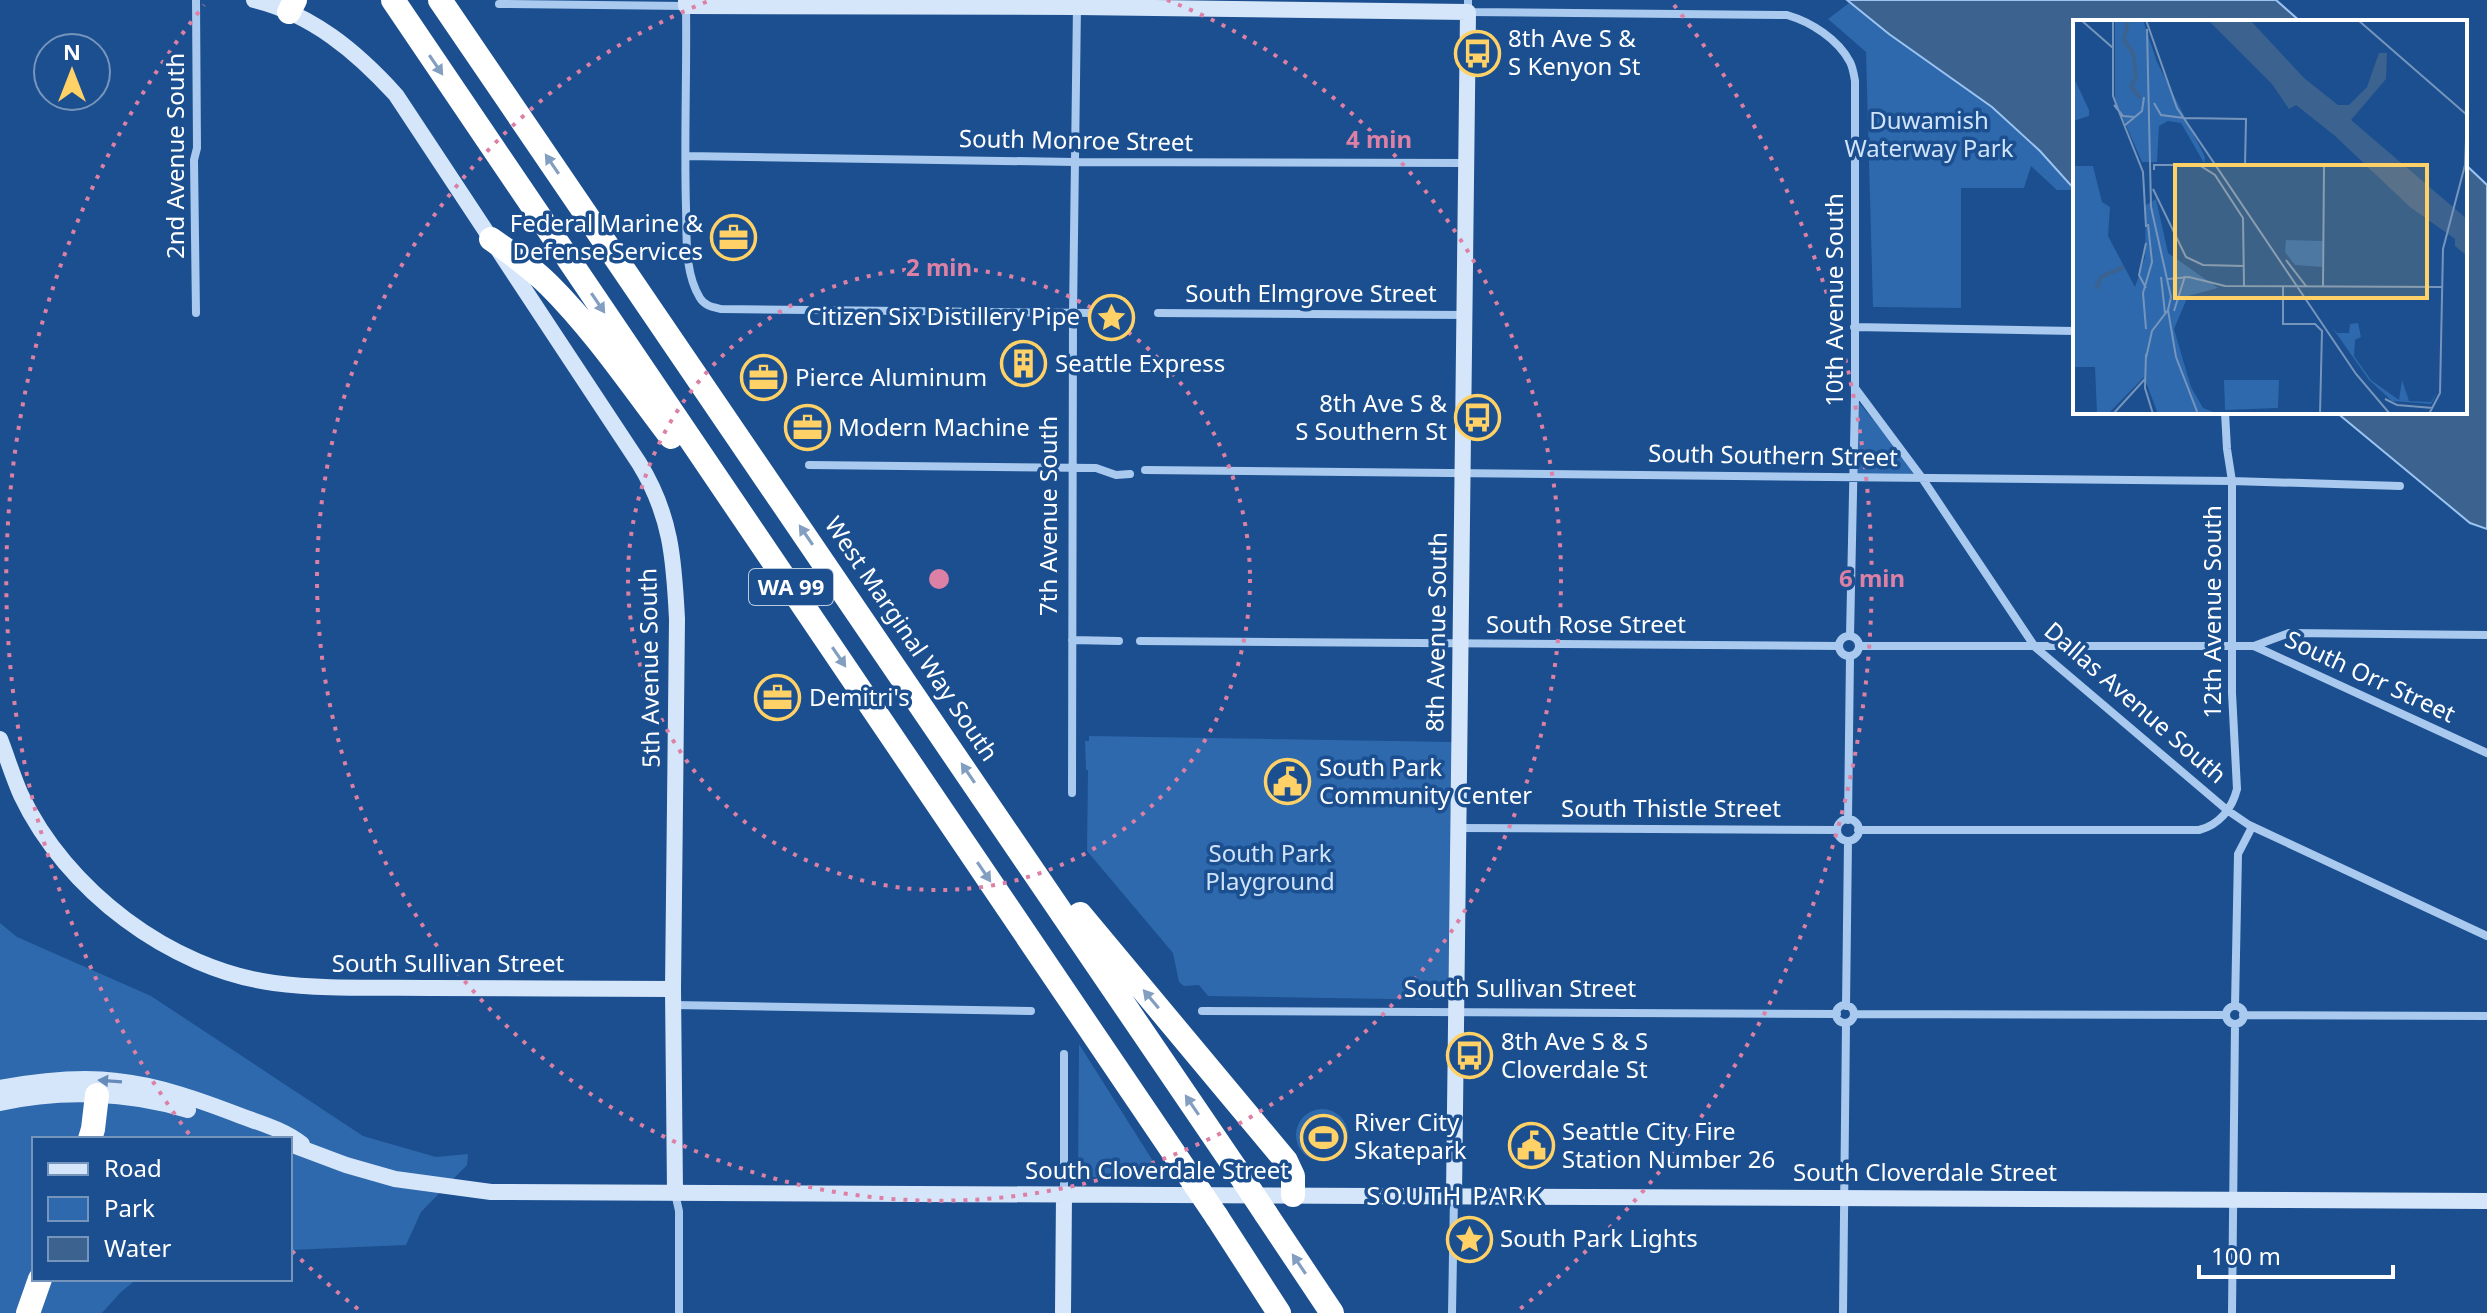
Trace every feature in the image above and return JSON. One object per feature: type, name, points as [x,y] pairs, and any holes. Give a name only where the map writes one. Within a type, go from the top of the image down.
[{"type":"highway","name":"WA 99","points":[[393,0],[1279,1313]]},
{"type":"highway","name":"West Marginal Way South","points":[[440,0],[993,809],[1332,1313]]},
{"type":"highway","points":[[491,239],[524,262],[550,286],[592,335],[814,621]]},
{"type":"highway","points":[[993,809],[1286,1161],[1293,1176],[1293,1195]]},
{"type":"highway","points":[[91,1137],[97,1095]]},
{"type":"highway","points":[[28,1313],[39,1281]]},
{"type":"street","name":"2nd Avenue South","points":[[196,0],[196,313]]},
{"type":"street","name":"5th Avenue South","points":[[254,0],[292,6],[347,47],[390,88],[413,118],[639,463],[653,485],[666,517],[675,576],[677,619],[673,997],[679,1313]]},
{"type":"street","points":[[686,3],[688,256],[701,300],[721,309],[1094,313]]},
{"type":"street","name":"7th Avenue South","points":[[1072,793],[1077,3]]},
{"type":"street","points":[[499,4],[1468,6]]},
{"type":"street","name":"10th Avenue South","points":[[1468,6],[1787,15],[1821,31],[1850,61],[1855,81],[1855,388],[1850,636]]},
{"type":"street","name":"8th Avenue South","points":[[1452,1313],[1468,6]]},
{"type":"street","name":"South Monroe Street","points":[[686,156],[1074,162],[1466,163]]},
{"type":"street","name":"South Elmgrove Street","points":[[1158,313],[1465,315]]},
{"type":"street","points":[[1854,327],[2073,331]]},
{"type":"street","name":"Dallas Avenue South","points":[[1855,388],[1922,478],[2035,647],[2227,810],[2252,827],[2487,936]]},
{"type":"street","name":"12th Avenue South","points":[[2225,414],[2232,481],[2232,693],[2237,789],[2234,801],[2227,810]]},
{"type":"street","points":[[809,465],[1096,468],[1116,475],[1130,474]]},
{"type":"street","name":"South Southern Street","points":[[1145,470],[2232,481],[2400,486]]},
{"type":"street","points":[[2254,646],[2289,633],[2487,635]]},
{"type":"street","points":[[1850,636],[1856,639],[1859,646],[1856,653],[1850,656],[1841,652],[1839,646],[1842,640],[1850,636]]},
{"type":"street","points":[[1072,640],[1119,641]]},
{"type":"street","name":"South Rose Street","points":[[1140,641],[1839,646]]},
{"type":"street","points":[[1859,646],[2234,646]]},
{"type":"street","name":"South Orr Street","points":[[2234,646],[2254,646],[2487,753]]},
{"type":"street","points":[[1848,820],[1850,656]]},
{"type":"street","name":"South Sullivan Street","points":[[0,739],[22,796],[51,843],[80,879],[128,922],[152,938],[190,958],[271,983],[308,987],[1031,1011]]},
{"type":"street","points":[[1858,830],[2199,830],[2217,822],[2227,810]]},
{"type":"street","points":[[1848,820],[1857,824],[1858,830],[1856,838],[1848,841],[1840,838],[1837,830],[1840,822],[1848,820]]},
{"type":"street","points":[[2235,1006],[2238,854],[2252,827]]},
{"type":"street","name":"South Thistle Street","points":[[1457,828],[1837,830]]},
{"type":"street","points":[[1846,1006],[1848,841]]},
{"type":"street","points":[[1846,1006],[1854,1014],[1851,1021],[1846,1023],[1839,1020],[1837,1014],[1840,1007],[1846,1006]]},
{"type":"street","points":[[2235,1006],[2242,1010],[2243,1015],[2241,1022],[2235,1024],[2228,1022],[2226,1015],[2235,1006]]},
{"type":"street","name":"South Sullivan Street","points":[[1202,1011],[1837,1014]]},
{"type":"street","points":[[1854,1014],[2226,1015]]},
{"type":"street","points":[[2243,1015],[2487,1016]]},
{"type":"street","points":[[1843,1313],[1846,1023]]},
{"type":"street","points":[[2232,1313],[2235,1024]]},
{"type":"street","points":[[1063,1313],[1064,1054]]},
{"type":"street","name":"South Cloverdale Street","points":[[0,1088],[36,1081],[76,1079],[144,1086],[226,1110],[290,1134],[313,1152]]},
{"type":"street","points":[[0,1103],[24,1098],[97,1095],[139,1098],[270,1137]]},
{"type":"street","name":"South Cloverdale Street","points":[[292,1145],[395,1179],[491,1192],[2487,1201]]},
{"type":"green space","name":"Duwamish Waterway Park","points":[[1849,3],[1992,107],[2040,151],[2073,189],[2057,190],[2031,166],[2024,188],[1961,188],[1961,308],[1873,307],[1866,52],[1828,19]]},
{"type":"green space","points":[[1855,398],[1922,478],[1852,477]]},
{"type":"green space","name":"South Park Playground","points":[[1089,736],[1452,742],[1448,1000],[1208,996],[1199,985],[1184,986],[1179,982],[1173,953],[1087,851],[1088,770],[1085,741],[1089,741]]},
{"type":"green space","points":[[0,923],[17,937],[151,996],[363,1136],[436,1157],[468,1154],[467,1165],[421,1212],[406,1245],[292,1250],[292,1137],[32,1137],[32,1281],[135,1281],[102,1313],[0,1313]]},
{"type":"green space","points":[[1079,1044],[1163,1177],[1078,1177]]},
{"type":"green space","name":"River City Skatepark","points":[[1322,1109],[1340,1117],[1348,1135],[1340,1153],[1322,1161],[1304,1153],[1296,1135],[1304,1117]]},
{"type":"water","points":[[1847,0],[2276,0],[2299,20],[2073,20],[2073,188],[2040,151],[1992,107],[1889,34]]},
{"type":"water","points":[[2467,166],[2487,185],[2487,529],[2470,523],[2338,414],[2467,414]]},
{"type":"place","name":"8th Ave S & S Kenyon St","points":[[1477,53]]},
{"type":"place","name":"Federal Marine & Defense Services","points":[[734,238]]},
{"type":"place","name":"Citizen Six Distillery Pipe","points":[[1111,317]]},
{"type":"place","name":"Seattle Express","points":[[1024,364]]},
{"type":"place","name":"Pierce Aluminum","points":[[764,378]]},
{"type":"place","name":"8th Ave S & S Southern St","points":[[1478,418]]},
{"type":"place","name":"Modern Machine","points":[[807,428]]},
{"type":"place","name":"Demitri's","points":[[778,698]]},
{"type":"place","name":"South Park Community Center","points":[[1288,782]]},
{"type":"place","name":"8th Ave S & S Cloverdale St","points":[[1470,1056]]},
{"type":"place","name":"River City Skatepark","points":[[1323,1137]]},
{"type":"place","name":"Seattle City Fire Station Number 26","points":[[1531,1146]]},
{"type":"place","name":"South Park Lights","points":[[1469,1239]]},
{"type":"district","name":"SOUTH PARK","points":[[1455,1196]]}]
